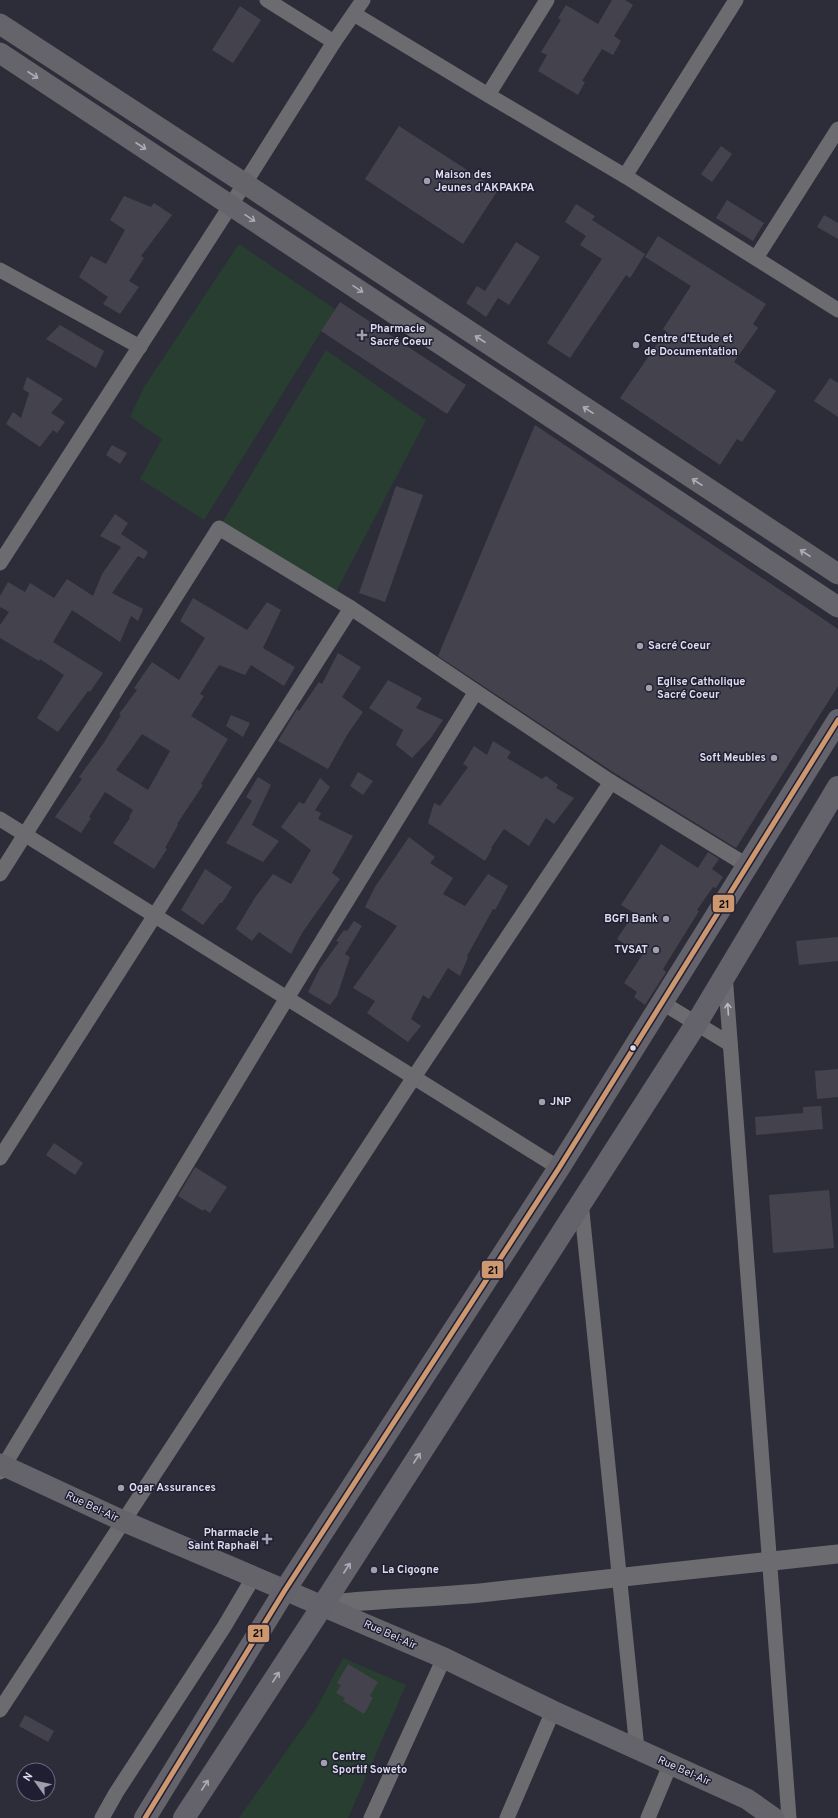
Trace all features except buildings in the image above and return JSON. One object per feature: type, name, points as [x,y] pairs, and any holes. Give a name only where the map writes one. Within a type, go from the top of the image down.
[{"type":"main road","points":[[0,24],[244,182],[838,574]]},
{"type":"main road","points":[[0,53],[838,607]]},
{"type":"main road","points":[[145,1818],[285,1590],[559,1168],[838,720]]},
{"type":"main road","points":[[184,1818],[323,1605],[696,1024],[838,786]]},
{"type":"main road","name":"Rue Bel-Air","points":[[1,1467],[253,1578],[323,1605],[444,1658],[553,1711],[747,1799],[774,1818]]},
{"type":"street","points":[[267,0],[334,42]]},
{"type":"street","points":[[0,563],[140,347],[334,42],[363,0]]},
{"type":"street","points":[[488,95],[547,0]]},
{"type":"street","points":[[625,176],[736,0]]},
{"type":"street","points":[[354,14],[625,176],[838,310]]},
{"type":"street","points":[[756,258],[838,129]]},
{"type":"street","points":[[0,270],[140,347]]},
{"type":"street","points":[[0,874],[220,528],[351,608],[475,693],[611,782],[748,866]]},
{"type":"street","points":[[0,1158],[351,608]]},
{"type":"street","points":[[1,1467],[475,693]]},
{"type":"street","points":[[0,1710],[414,1077],[611,782]]},
{"type":"street","points":[[0,820],[559,1168]]},
{"type":"street","points":[[725,974],[771,1561],[789,1818]]},
{"type":"street","points":[[661,1002],[730,1044]]},
{"type":"street","points":[[581,1202],[637,1749]]},
{"type":"street","points":[[323,1605],[353,1601],[487,1592],[619,1576],[838,1554]]},
{"type":"street","points":[[102,1818],[116,1793],[224,1627],[253,1578]]},
{"type":"street","points":[[371,1818],[444,1658]]},
{"type":"street","points":[[507,1818],[553,1711]]},
{"type":"street","points":[[648,1818],[670,1765]]},
{"type":"green space","points":[[239,244],[335,309],[204,520],[140,479],[162,439],[130,417],[144,387]]},
{"type":"green space","points":[[326,350],[426,420],[336,592],[219,528]]},
{"type":"green space","name":"Centre Sportif Soweto","points":[[343,1658],[406,1685],[348,1818],[239,1818],[316,1709]]},
{"type":"transit line","name":"21","points":[[145,1818],[285,1590],[559,1168],[838,720]]},
{"type":"place","name":"Maison des Jeunes d'AKPAKPA","points":[[427,181]]},
{"type":"place","name":"Pharmacie Sacré Coeur","points":[[362,335]]},
{"type":"place","name":"Centre d'Etude et de Documentation","points":[[636,345]]},
{"type":"place","name":"Sacré Coeur","points":[[640,646]]},
{"type":"place","name":"Eglise Catholique Sacré Coeur","points":[[649,688]]},
{"type":"place","name":"Soft Meubles","points":[[774,758]]},
{"type":"place","name":"BGFI Bank","points":[[666,919]]},
{"type":"place","name":"TVSAT","points":[[656,950]]},
{"type":"place","name":"JNP","points":[[542,1102]]},
{"type":"place","name":"Ogar Assurances","points":[[121,1488]]},
{"type":"place","name":"Pharmacie Saint Raphaël","points":[[267,1539]]},
{"type":"place","name":"La Cigogne","points":[[374,1570]]},
{"type":"place","name":"Centre Sportif Soweto","points":[[324,1763]]}]
